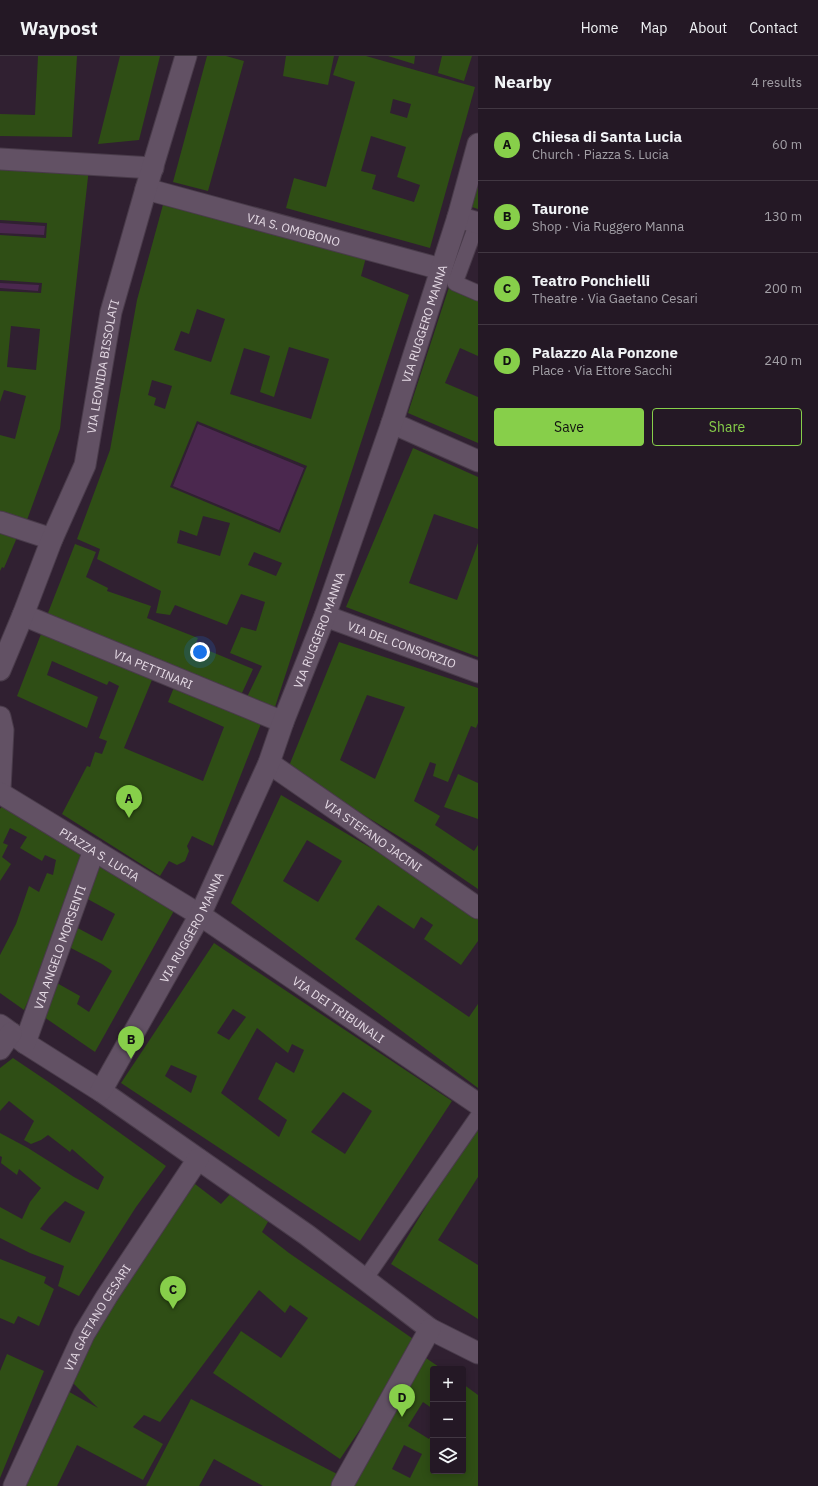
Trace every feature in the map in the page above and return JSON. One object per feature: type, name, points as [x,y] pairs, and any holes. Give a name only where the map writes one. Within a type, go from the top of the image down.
[{"type":"street","name":"VIA LEONIDA BISSOLATI","points":[[0,670],[52,539],[85,465],[111,312],[186,56]]},
{"type":"street","name":"VIA RUGGERO MANNA","points":[[101,1091],[200,915],[269,763],[283,722],[325,616],[392,424],[458,218],[478,144]]},
{"type":"street","points":[[0,159],[153,168]]},
{"type":"street","name":"VIA S. OMOBONO","points":[[146,190],[441,269]]},
{"type":"street","points":[[458,218],[478,223]]},
{"type":"street","points":[[478,227],[476,226],[455,284],[478,293]]},
{"type":"street","points":[[392,424],[478,461]]},
{"type":"street","points":[[0,522],[52,539]]},
{"type":"street","name":"VIA PETTINARI","points":[[23,615],[283,722]]},
{"type":"street","name":"VIA DEL CONSORZIO","points":[[325,616],[478,672]]},
{"type":"street","points":[[0,790],[1,729]]},
{"type":"street","name":"VIA STEFANO JACINI","points":[[269,763],[478,908]]},
{"type":"street","name":"PIAZZA S. LUCIA","points":[[0,793],[200,915]]},
{"type":"street","name":"VIA ANGELO MORSENTI","points":[[9,1038],[94,850]]},
{"type":"street","name":"VIA DEI TRIBUNALI","points":[[200,915],[478,1104]]},
{"type":"street","points":[[9,1038],[101,1091],[307,1235],[430,1329],[478,1354]]},
{"type":"street","points":[[365,1279],[478,1116]]},
{"type":"street","name":"VIA GAETANO CESARI","points":[[14,1486],[84,1334],[107,1296],[198,1159]]},
{"type":"street","points":[[342,1486],[430,1329]]},
{"type":"shaded area","points":[[0,223],[45,226],[44,235],[0,233]]},
{"type":"shaded area","points":[[0,283],[39,285],[38,291],[0,288]]},
{"type":"shaded area","points":[[198,424],[304,468],[279,530],[173,486]]},
{"type":"building","points":[[38,56],[77,56],[72,137],[0,136],[0,114],[35,115]]},
{"type":"building","points":[[120,56],[160,56],[139,140],[98,144]]},
{"type":"building","points":[[207,56],[226,56],[244,61],[208,191],[173,182]]},
{"type":"building","points":[[286,56],[334,56],[328,85],[283,76]]},
{"type":"building","points":[[339,56],[366,56],[475,87],[430,248],[286,208],[294,178],[326,187],[355,82],[333,75]],"holes":[[[393,99],[411,104],[407,118],[390,113]],[[371,136],[406,147],[397,177],[420,185],[414,202],[372,189],[376,175],[361,171]]]},
{"type":"building","points":[[388,56],[415,56],[414,64]]},
{"type":"building","points":[[442,56],[472,56],[464,81],[438,73]]},
{"type":"building","points":[[478,162],[478,209],[463,204]]},
{"type":"building","points":[[0,166],[89,168],[60,429],[27,520],[0,515],[0,435],[15,439],[26,396],[4,390],[0,402],[0,291],[41,293],[42,283],[0,280],[0,235],[46,238],[47,223],[0,220]],"holes":[[[11,326],[40,329],[36,370],[7,367]]]},
{"type":"building","points":[[164,201],[368,250],[361,276],[409,295],[275,707],[246,699],[262,666],[230,653],[241,627],[256,631],[265,602],[241,594],[227,625],[175,605],[170,615],[156,613],[161,591],[97,559],[100,549],[77,539],[110,450],[137,300]],"holes":[[[197,309],[225,319],[211,362],[174,350],[181,331],[189,334]],[[289,347],[329,359],[311,419],[230,394],[244,348],[270,356],[260,392],[274,397]],[[152,380],[172,386],[165,409],[154,405],[156,398],[148,395]],[[197,421],[307,466],[280,533],[170,487]],[[203,516],[230,523],[220,556],[177,543],[180,530],[197,536]],[[254,552],[282,563],[276,576],[248,565]]]},
{"type":"building","points":[[450,284],[478,296],[478,356],[460,348],[445,383],[478,397],[478,443],[408,413]]},
{"type":"building","points":[[413,448],[478,477],[478,529],[434,514],[409,583],[457,600],[478,543],[478,657],[346,607]]},
{"type":"building","points":[[0,529],[18,535],[4,568],[2,567],[0,571]]},
{"type":"building","points":[[75,544],[96,552],[86,577],[108,588],[107,591],[151,606],[147,618],[198,638],[195,645],[253,669],[242,693],[46,618]]},
{"type":"building","points":[[43,629],[154,675],[124,748],[203,781],[224,727],[168,702],[175,685],[262,721],[213,846],[192,836],[187,846],[189,851],[185,861],[177,865],[169,861],[160,876],[62,814],[87,766],[90,767],[95,752],[102,754],[107,741],[99,738],[119,686],[109,681],[107,685],[52,661],[47,675],[98,697],[87,728],[17,696]]},
{"type":"building","points":[[339,642],[478,688],[478,723],[476,728],[471,726],[448,782],[433,776],[436,764],[430,762],[414,801],[440,816],[435,825],[474,851],[478,845],[478,889],[421,850],[349,806],[287,771]],"holes":[[[367,695],[405,707],[375,779],[340,760]]]},
{"type":"building","points":[[458,774],[478,783],[478,819],[444,807]]},
{"type":"building","points":[[281,795],[376,851],[478,915],[478,941],[461,965],[424,939],[433,925],[421,917],[414,929],[378,905],[355,939],[469,1017],[478,1004],[478,1088],[231,903]],"holes":[[[307,840],[342,861],[318,902],[283,881]]]},
{"type":"building","points":[[4,803],[88,852],[52,947],[24,1010],[0,993],[0,955],[16,924],[29,886],[39,892],[47,873],[53,875],[56,860],[45,855],[42,861],[20,848],[27,837],[10,828],[3,843],[8,845],[2,857],[11,864],[0,881],[0,809]]},
{"type":"building","points":[[98,866],[175,909],[95,1052],[44,1017],[55,982],[80,996],[77,1004],[89,1012],[112,971],[102,964],[65,945],[72,925],[102,941],[115,914],[84,897]]},
{"type":"building","points":[[214,943],[452,1101],[360,1241],[121,1083]],"holes":[[[233,1009],[246,1017],[229,1040],[217,1033]],[[257,1028],[288,1053],[292,1044],[304,1050],[294,1073],[276,1062],[258,1099],[287,1120],[279,1137],[221,1093]],[[171,1065],[197,1076],[191,1093],[165,1076]],[[343,1092],[372,1111],[345,1154],[311,1132]]]},
{"type":"building","points":[[13,1058],[166,1166],[136,1207],[79,1296],[58,1286],[64,1266],[30,1253],[0,1238],[0,1207],[22,1219],[30,1202],[41,1188],[19,1169],[17,1175],[1,1163],[0,1133],[98,1190],[104,1177],[72,1149],[70,1152],[48,1135],[31,1144],[24,1140],[34,1121],[9,1101],[0,1111],[0,1068]],"holes":[[[65,1201],[85,1212],[70,1243],[40,1229],[49,1217]]]},
{"type":"building","points":[[478,1124],[478,1177],[438,1240],[478,1265],[478,1319],[391,1264],[462,1147]]},
{"type":"building","points":[[195,1184],[221,1204],[232,1192],[269,1220],[262,1232],[289,1253],[419,1343],[340,1459],[213,1373],[241,1331],[281,1358],[308,1318],[290,1305],[285,1313],[259,1290],[160,1422],[144,1415],[133,1427],[163,1444],[143,1480],[77,1445],[57,1486],[18,1486],[64,1389],[98,1408],[66,1376],[88,1328]]},
{"type":"building","points":[[0,1259],[46,1277],[44,1283],[54,1289],[39,1326],[18,1316],[14,1324],[0,1318]]},
{"type":"building","points":[[7,1354],[44,1371],[0,1478],[0,1371]]},
{"type":"building","points":[[423,1356],[438,1366],[430,1366],[430,1407],[423,1402],[408,1426],[429,1439],[430,1437],[430,1474],[466,1474],[466,1386],[478,1395],[478,1486],[353,1486]],"holes":[[[404,1445],[422,1454],[410,1478],[392,1469]]]},
{"type":"building","points":[[191,1399],[341,1476],[336,1486],[263,1486],[214,1459],[199,1486],[146,1486]]},
{"type":"place","name":"Chiesa di Santa Lucia","points":[[129,818]]},
{"type":"place","name":"Taurone","points":[[131,1059]]},
{"type":"place","name":"Teatro Ponchielli","points":[[173,1309]]},
{"type":"place","name":"Palazzo Ala Ponzone","points":[[402,1417]]}]
